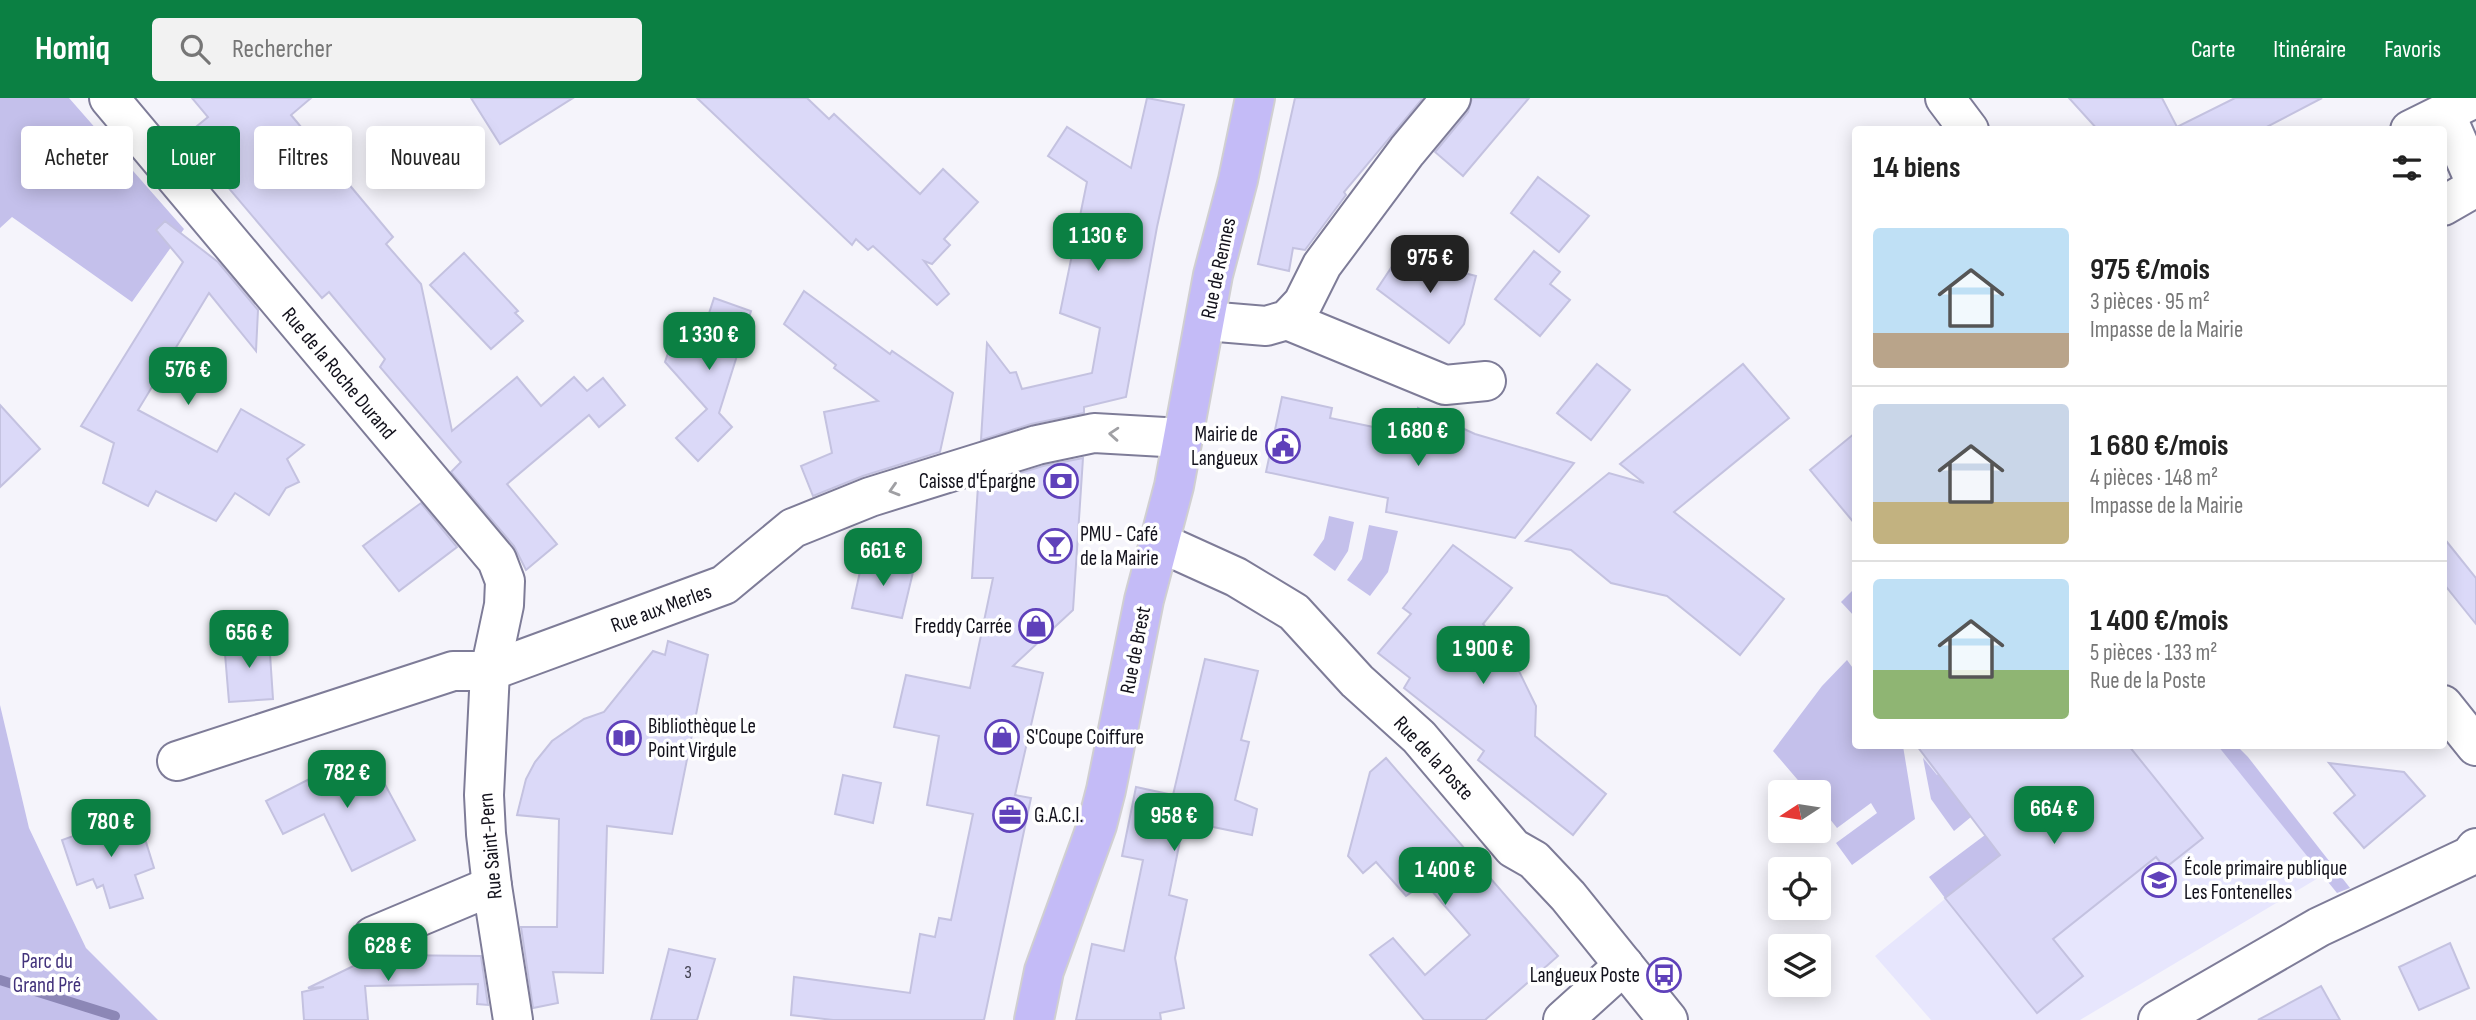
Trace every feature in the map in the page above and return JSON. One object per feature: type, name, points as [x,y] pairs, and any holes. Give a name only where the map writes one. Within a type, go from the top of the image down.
[{"type":"main road","name":"Rue de Rennes","points":[[1182,438],[1213,275],[1238,180],[1255,98]]},
{"type":"main road","name":"Rue de Brest","points":[[1034,1020],[1044,971],[1097,825],[1144,600],[1174,486],[1182,438]]},
{"type":"street","name":"Rue de la Roche Durand","points":[[109,98],[497,560],[505,581],[504,605],[491,671]]},
{"type":"street","points":[[1206,321],[1266,326],[1287,320],[1303,303],[1322,265],[1407,151],[1451,98]]},
{"type":"street","points":[[1945,98],[1966,126]]},
{"type":"street","points":[[2418,126],[2460,106],[2476,186],[2447,204]]},
{"type":"street","points":[[1287,320],[1446,385],[1486,381]]},
{"type":"street","name":"Rue aux Merles","points":[[491,671],[724,584],[793,528],[870,497],[1037,445],[1094,433],[1182,438]]},
{"type":"street","name":"Rue de la Poste","points":[[1161,543],[1236,577],[1294,612],[1357,681],[1419,737],[1513,848],[1534,860],[1568,896],[1668,1020]]},
{"type":"street","points":[[177,761],[453,671],[491,671]]},
{"type":"street","name":"Rue Saint-Pern","points":[[491,671],[484,795],[486,834],[513,1020]]},
{"type":"street","points":[[2447,710],[2476,746]]},
{"type":"street","points":[[2158,1020],[2319,927],[2470,856],[2476,848]]},
{"type":"street","points":[[373,936],[492,886]]},
{"type":"street","points":[[1563,1020],[1624,965]]},
{"type":"shaded area","name":"École primaire publique Les Fontenelles","points":[[1935,749],[2239,749],[2335,868],[2080,1020],[1931,1020],[1875,956],[1983,868],[2025,863],[1948,767],[1937,776],[1923,758]]},
{"type":"green space","points":[[0,98],[69,98],[94,126],[21,126],[21,189],[133,189],[133,171],[184,229],[132,302],[12,217],[0,228]]},
{"type":"green space","points":[[1329,516],[1354,522],[1348,551],[1335,571],[1313,555],[1324,539]]},
{"type":"green space","points":[[1369,525],[1398,531],[1388,572],[1370,596],[1347,580],[1362,559]]},
{"type":"green space","points":[[1852,591],[1852,614],[1841,602]]},
{"type":"green space","points":[[1847,660],[1852,667],[1852,749],[1903,749],[1915,819],[1852,865],[1836,843],[1877,813],[1871,803],[1837,828],[1831,820],[1831,780],[1798,780],[1773,751],[1822,686]]},
{"type":"green space","name":"Parc du Grand Pré","points":[[0,705],[29,828],[86,948],[158,1020],[0,1020]]},
{"type":"green space","points":[[2220,749],[2240,749],[2248,757],[2350,888],[2337,893]]},
{"type":"green space","points":[[1923,758],[1937,775],[1948,766],[1971,817],[1954,831],[1931,799]]},
{"type":"green space","points":[[1985,835],[2025,863],[1983,868],[1945,898],[1929,877]]},
{"type":"building","points":[[192,98],[311,98],[291,115],[300,126],[254,126],[254,189],[352,188],[393,237],[386,244],[421,284],[452,431],[517,377],[541,406],[574,377],[587,391],[603,378],[625,405],[599,427],[589,415],[507,484],[557,544],[526,570],[514,546],[451,472],[461,462],[380,367],[385,359],[329,292],[322,298],[230,189],[240,189],[240,126],[197,126],[208,117]]},
{"type":"building","points":[[471,98],[573,98],[500,144]]},
{"type":"building","points":[[697,98],[807,98],[829,119],[834,114],[920,194],[943,169],[978,202],[944,239],[950,245],[932,264],[924,261],[949,294],[937,305],[873,246],[868,250],[856,239],[852,245]]},
{"type":"building","points":[[1147,98],[1184,105],[1157,227],[1126,397],[1084,407],[1084,413],[1031,424],[981,440],[987,343],[1010,373],[1016,372],[1022,389],[1092,373],[1100,328],[1060,313],[1087,182],[1048,156],[1067,127],[1131,168]]},
{"type":"building","points":[[1295,98],[1423,98],[1344,192],[1346,195],[1305,250],[1293,248],[1289,271],[1258,264]]},
{"type":"building","points":[[1472,98],[1529,98],[1463,176],[1435,152],[1468,112]]},
{"type":"building","points":[[2069,98],[2162,98],[2176,126],[2094,126]]},
{"type":"building","points":[[2235,98],[2322,98],[2269,126],[2179,126]]},
{"type":"building","points":[[1538,177],[1589,216],[1559,252],[1511,213]]},
{"type":"building","points":[[165,221],[218,262],[258,310],[256,351],[209,293],[138,410],[217,452],[241,409],[304,445],[287,459],[299,482],[286,488],[269,515],[235,493],[216,521],[156,491],[148,506],[103,483],[114,443],[81,426],[183,262],[156,230]]},
{"type":"building","points":[[1403,250],[1443,277],[1449,269],[1476,276],[1464,324],[1449,343],[1377,289]]},
{"type":"building","points":[[1534,251],[1560,272],[1550,284],[1570,300],[1540,336],[1495,299]]},
{"type":"building","points":[[464,253],[518,311],[515,313],[523,321],[491,349],[430,285]]},
{"type":"building","points":[[804,291],[890,354],[892,351],[953,393],[940,452],[863,476],[813,496],[801,466],[832,453],[824,412],[878,401],[834,368],[836,365],[784,324]]},
{"type":"building","points":[[714,298],[751,311],[719,413],[732,427],[698,461],[676,438],[707,409],[665,362],[674,335],[699,344]]},
{"type":"building","points":[[1597,364],[1630,390],[1591,440],[1557,413]]},
{"type":"building","points":[[1743,364],[1789,418],[1674,512],[1784,599],[1740,655],[1667,596],[1611,583],[1571,550],[1526,541],[1609,473],[1644,483],[1620,464]]},
{"type":"building","points":[[1282,397],[1332,408],[1330,418],[1412,435],[1418,408],[1475,434],[1574,463],[1515,538],[1386,512],[1388,498],[1266,472]]},
{"type":"building","points":[[0,405],[40,449],[0,487]]},
{"type":"building","points":[[1852,435],[1852,520],[1810,470]]},
{"type":"building","points":[[1083,458],[1073,610],[1013,666],[1043,673],[1015,795],[1031,798],[984,1020],[833,1020],[791,1015],[794,977],[910,993],[920,934],[935,937],[939,918],[951,920],[973,814],[927,805],[939,736],[894,727],[906,675],[970,688],[993,578],[972,578],[978,486],[1043,466]]},
{"type":"building","points":[[421,503],[457,547],[399,591],[363,546]]},
{"type":"building","points":[[2447,542],[2476,578],[2476,624],[2447,588]]},
{"type":"building","points":[[1453,545],[1512,588],[1483,624],[1515,663],[1536,706],[1535,736],[1606,794],[1573,835],[1478,760],[1484,751],[1404,688],[1410,678],[1378,653],[1411,614],[1403,608]]},
{"type":"building","points":[[863,558],[914,568],[902,618],[852,608]]},
{"type":"building","points":[[269,639],[273,699],[229,702],[224,642]]},
{"type":"building","name":"Bibliothèque Le Point Virgule","points":[[668,641],[708,655],[672,834],[607,826],[603,973],[553,972],[558,1003],[533,1008],[521,927],[557,927],[559,819],[517,815],[526,779],[535,762],[552,741],[584,719],[604,712],[653,651],[665,655]]},
{"type":"building","points":[[1205,659],[1258,671],[1241,740],[1249,742],[1235,800],[1257,809],[1252,835],[1184,821],[1169,895],[1187,900],[1175,958],[1184,1008],[1160,1013],[1161,1020],[1076,1020],[1092,944],[1124,951],[1143,860],[1122,856],[1136,787],[1173,795]]},
{"type":"building","points":[[1919,749],[2131,749],[2203,838],[2165,868],[2156,857],[2053,939],[2083,976],[2037,1013],[1945,898],[2000,855]]},
{"type":"building","points":[[368,753],[415,840],[352,871],[324,814],[283,834],[266,801],[347,760],[348,763]]},
{"type":"building","points":[[1386,758],[1558,956],[1485,1020],[1424,1020],[1370,955],[1393,938],[1425,975],[1470,935],[1425,883],[1406,896],[1376,862],[1363,873],[1348,856],[1370,772]]},
{"type":"building","points":[[2329,763],[2404,772],[2425,796],[2364,848],[2334,813],[2355,795]]},
{"type":"building","points":[[843,775],[881,783],[873,823],[835,814]]},
{"type":"building","points":[[137,813],[154,868],[135,875],[143,898],[110,908],[103,885],[97,888],[93,879],[77,885],[62,840]]},
{"type":"building","points":[[2450,943],[2469,988],[2419,1010],[2399,967]]},
{"type":"building","points":[[669,949],[715,959],[697,1020],[651,1020]]},
{"type":"building","points":[[385,955],[481,956],[488,1005],[477,1004],[478,984],[365,986],[368,1020],[304,1020],[302,992],[324,987],[308,988],[370,958]]},
{"type":"building","points":[[2321,986],[2340,1020],[2258,1020]]},
{"type":"waterway","points":[[0,980],[115,1016]]},
{"type":"place","name":"Mairie de Langueux","points":[[1283,446]]},
{"type":"place","name":"Caisse d'Épargne","points":[[1061,481]]},
{"type":"place","name":"PMU - Café de la Mairie","points":[[1055,546]]},
{"type":"place","name":"Freddy Carrée","points":[[1036,626]]},
{"type":"place","name":"S'Coupe Coiffure","points":[[1002,737]]},
{"type":"place","name":"Bibliothèque Le Point Virgule","points":[[624,738]]},
{"type":"place","name":"G.A.C.I.","points":[[1010,815]]},
{"type":"place","name":"École primaire publique Les Fontenelles","points":[[2159,880]]},
{"type":"place","name":"Langueux Poste","points":[[1664,975]]}]
